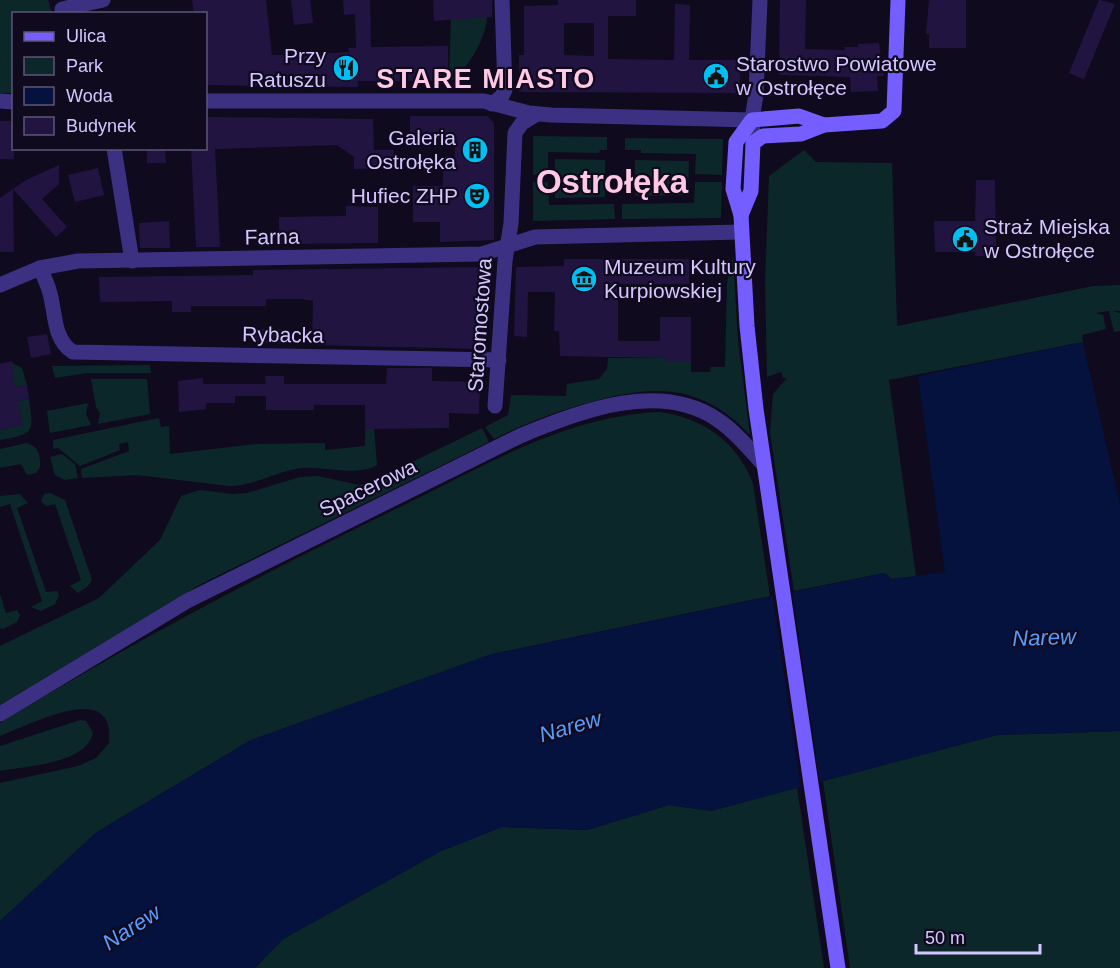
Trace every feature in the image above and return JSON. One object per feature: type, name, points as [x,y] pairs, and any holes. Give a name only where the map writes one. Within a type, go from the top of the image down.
[{"type":"street","points":[[62,7],[102,0]]},
{"type":"street","points":[[492,104],[505,90],[502,0]]},
{"type":"street","points":[[741,214],[751,191],[752,120],[756,94],[760,0]]},
{"type":"street","points":[[753,143],[763,136],[801,134],[824,125],[874,122],[889,116],[896,106],[898,0]]},
{"type":"street","points":[[207,102],[492,104],[537,114],[752,120],[799,116],[824,125]]},
{"type":"street","name":"Staromostowa","points":[[495,406],[506,248],[511,223],[515,133],[522,123],[537,114]]},
{"type":"street","points":[[752,120],[736,142],[733,189],[741,214],[749,347],[764,465],[838,968]]},
{"type":"street","points":[[114,150],[132,261]]},
{"type":"street","name":"Farna","points":[[0,285],[40,268],[78,261],[482,254],[535,237],[741,232]]},
{"type":"street","name":"Rybacka","points":[[40,268],[50,291],[58,335],[67,348],[82,353],[499,360]]},
{"type":"street","name":"Spacerowa","points":[[0,714],[187,601],[520,436],[551,423],[636,401],[674,403],[688,406],[716,418],[740,438],[764,465]]},
{"type":"green space","points":[[0,0],[48,0],[52,12],[12,12],[12,93],[0,93]]},
{"type":"green space","points":[[487,17],[484,34],[471,59],[455,80],[449,80],[451,18]]},
{"type":"green space","points":[[533,136],[607,137],[607,150],[600,150],[599,153],[548,152],[548,174],[533,175]]},
{"type":"green space","points":[[625,138],[723,139],[722,175],[695,174],[696,154],[641,153],[641,150],[625,150]]},
{"type":"green space","points":[[804,150],[816,162],[892,163],[897,326],[1093,286],[1120,285],[1120,311],[1113,311],[1120,313],[1120,331],[1114,332],[1109,311],[1095,313],[1103,315],[1106,329],[1082,335],[1083,342],[889,380],[916,576],[892,579],[884,573],[794,591],[770,433],[773,394],[787,378],[783,378],[781,372],[767,377],[765,283],[769,176]]},
{"type":"green space","points":[[555,159],[605,160],[605,197],[555,198]]},
{"type":"green space","points":[[635,160],[689,161],[688,195],[635,196]]},
{"type":"green space","points":[[533,182],[548,182],[549,205],[614,204],[615,219],[533,221]]},
{"type":"green space","points":[[695,182],[722,182],[721,218],[622,219],[622,204],[694,203]]},
{"type":"green space","points":[[733,256],[738,341],[750,435],[732,418],[695,397],[657,391],[614,396],[578,406],[542,418],[494,439],[485,427],[508,415],[511,395],[566,396],[567,384],[599,379],[607,369],[608,358],[665,358],[666,362],[691,362],[691,372],[710,372],[711,367],[725,367],[727,283]]},
{"type":"green space","points":[[10,362],[22,368],[27,385],[15,387]]},
{"type":"green space","points":[[150,365],[151,373],[87,373],[55,378],[52,366]]},
{"type":"green space","points":[[91,379],[147,379],[150,414],[98,424],[100,413],[96,407]]},
{"type":"green space","points":[[29,399],[31,425],[29,430],[20,436],[0,440],[0,430],[22,425],[18,401]]},
{"type":"green space","points":[[88,403],[86,414],[91,425],[50,433],[47,411]]},
{"type":"green space","points":[[659,412],[690,419],[704,426],[728,444],[746,469],[753,484],[770,596],[492,654],[251,740],[97,832],[0,921],[0,783],[78,766],[96,758],[109,743],[109,736],[108,725],[103,716],[94,711],[82,709],[53,715],[0,736],[0,723],[199,609],[496,459],[527,445],[591,423]]},
{"type":"green space","points":[[159,418],[161,427],[169,426],[170,454],[257,444],[325,443],[325,450],[365,446],[365,429],[374,428],[377,465],[350,471],[302,468],[248,484],[229,486],[137,475],[82,478],[81,469],[129,451],[128,442],[119,444],[120,450],[80,466],[58,448],[53,449],[53,440]]},
{"type":"green space","points":[[482,428],[489,442],[201,584],[0,705],[0,646],[99,598],[160,540],[181,496],[200,490],[232,494],[247,493],[300,477],[318,476],[359,485],[369,483]]},
{"type":"green space","points":[[27,443],[34,446],[39,455],[40,467],[36,473],[27,475],[21,464],[0,468],[0,449]]},
{"type":"green space","points":[[62,454],[75,464],[78,478],[65,480],[55,475],[50,457]]},
{"type":"green space","points":[[50,493],[65,500],[92,580],[78,593],[70,586],[81,580],[55,504],[46,506],[41,501],[44,494]]},
{"type":"green space","points":[[20,494],[28,503],[17,508],[46,592],[57,591],[59,595],[55,604],[41,611],[31,607],[42,601],[10,504],[0,507],[0,496]]},
{"type":"green space","points":[[0,594],[6,613],[17,610],[20,615],[17,622],[3,629],[0,628]]},
{"type":"green space","points":[[80,720],[86,721],[93,733],[88,743],[79,751],[54,762],[0,771],[0,746]]},
{"type":"green space","points":[[1120,731],[1120,968],[850,968],[823,781],[997,735]]},
{"type":"green space","points":[[797,787],[824,968],[255,968],[283,939],[441,851],[502,827],[587,830],[669,805],[711,811]]},
{"type":"water","name":"Narew","points":[[1083,342],[1120,505],[1120,731],[997,735],[711,811],[669,805],[587,830],[502,827],[441,851],[283,939],[255,968],[0,968],[0,921],[97,832],[251,740],[492,654],[884,573],[892,579],[945,572],[918,376]]},
{"type":"pier","points":[[792,589],[820,784],[801,789],[772,593]]},
{"type":"building","points":[[192,0],[266,0],[272,55],[349,52],[348,48],[356,48],[355,14],[344,15],[343,0],[370,0],[371,47],[448,46],[448,81],[358,81],[358,87],[207,85],[207,12],[194,12]]},
{"type":"building","points":[[291,0],[310,0],[313,23],[294,25]]},
{"type":"building","points":[[433,0],[492,0],[492,17],[434,21]]},
{"type":"building","points":[[558,0],[636,0],[636,16],[608,16],[608,59],[674,60],[675,4],[690,5],[689,60],[740,60],[740,93],[519,92],[519,55],[524,55],[524,6],[558,5]],"holes":[[[564,23],[594,23],[594,56],[564,55]]]},
{"type":"building","points":[[780,0],[806,0],[805,49],[845,50],[844,47],[858,47],[858,44],[879,43],[884,76],[877,76],[878,91],[851,92],[850,77],[779,75]]},
{"type":"building","points":[[929,0],[966,0],[966,48],[929,48],[929,34],[926,34]]},
{"type":"building","points":[[1099,0],[1115,4],[1084,79],[1069,73]]},
{"type":"building","points":[[410,116],[487,116],[494,123],[494,240],[440,242],[440,222],[413,222],[413,186],[443,186],[443,171],[455,171],[455,141],[410,140]]},
{"type":"building","points":[[207,117],[373,119],[374,150],[394,150],[394,168],[354,169],[354,157],[337,145],[215,149],[220,247],[196,247],[191,150],[207,150]]},
{"type":"building","points":[[0,121],[12,121],[14,159],[0,159]]},
{"type":"building","points":[[147,150],[165,150],[166,163],[147,163]]},
{"type":"building","points":[[59,165],[59,184],[42,199],[67,227],[56,237],[13,189],[26,180]]},
{"type":"building","points":[[98,168],[104,195],[75,202],[68,175]]},
{"type":"building","name":"Straż Miejska w Ostrołęce","points":[[976,180],[995,180],[996,256],[975,256],[975,252],[935,252],[934,221],[975,221]]},
{"type":"building","points":[[13,189],[14,252],[0,252],[0,198]]},
{"type":"building","points":[[346,206],[378,207],[378,243],[279,244],[279,217],[346,216]]},
{"type":"building","points":[[169,221],[170,248],[140,248],[139,223]]},
{"type":"building","points":[[564,259],[689,259],[689,284],[618,284],[618,341],[660,341],[660,317],[691,317],[691,362],[665,362],[665,358],[560,356],[559,331],[554,331],[555,292],[528,292],[527,337],[514,336],[516,267],[564,266]]},
{"type":"building","points":[[487,267],[492,271],[489,312],[481,311],[480,349],[312,345],[313,301],[301,299],[266,299],[266,306],[191,306],[191,312],[172,312],[172,301],[100,302],[99,277],[253,275],[253,270]]},
{"type":"building","points":[[254,329],[285,329],[285,344],[254,343]]},
{"type":"building","points":[[47,334],[51,354],[31,358],[27,337]]},
{"type":"building","points":[[12,361],[15,387],[27,385],[29,399],[18,401],[23,425],[0,430],[0,364]]},
{"type":"building","points":[[387,368],[432,368],[432,381],[480,382],[479,414],[449,413],[449,428],[365,429],[365,405],[314,405],[314,410],[266,410],[266,396],[235,396],[235,403],[206,403],[206,409],[179,412],[178,381],[203,378],[203,384],[266,384],[265,376],[284,376],[284,384],[386,384]]},
{"type":"place","name":"Przy Ratuszu","points":[[346,68]]},
{"type":"place","name":"Starostwo Powiatowe w Ostrołęce","points":[[716,76]]},
{"type":"place","name":"Galeria Ostrołęka","points":[[475,150]]},
{"type":"place","name":"Hufiec ZHP","points":[[477,196]]},
{"type":"place","name":"Straż Miejska w Ostrołęce","points":[[965,239]]},
{"type":"place","name":"Muzeum Kultury Kurpiowskiej","points":[[584,279]]},
{"type":"district","name":"STARE MIASTO","points":[[486,79]]},
{"type":"district","name":"Ostrołęka","points":[[612,181]]}]
